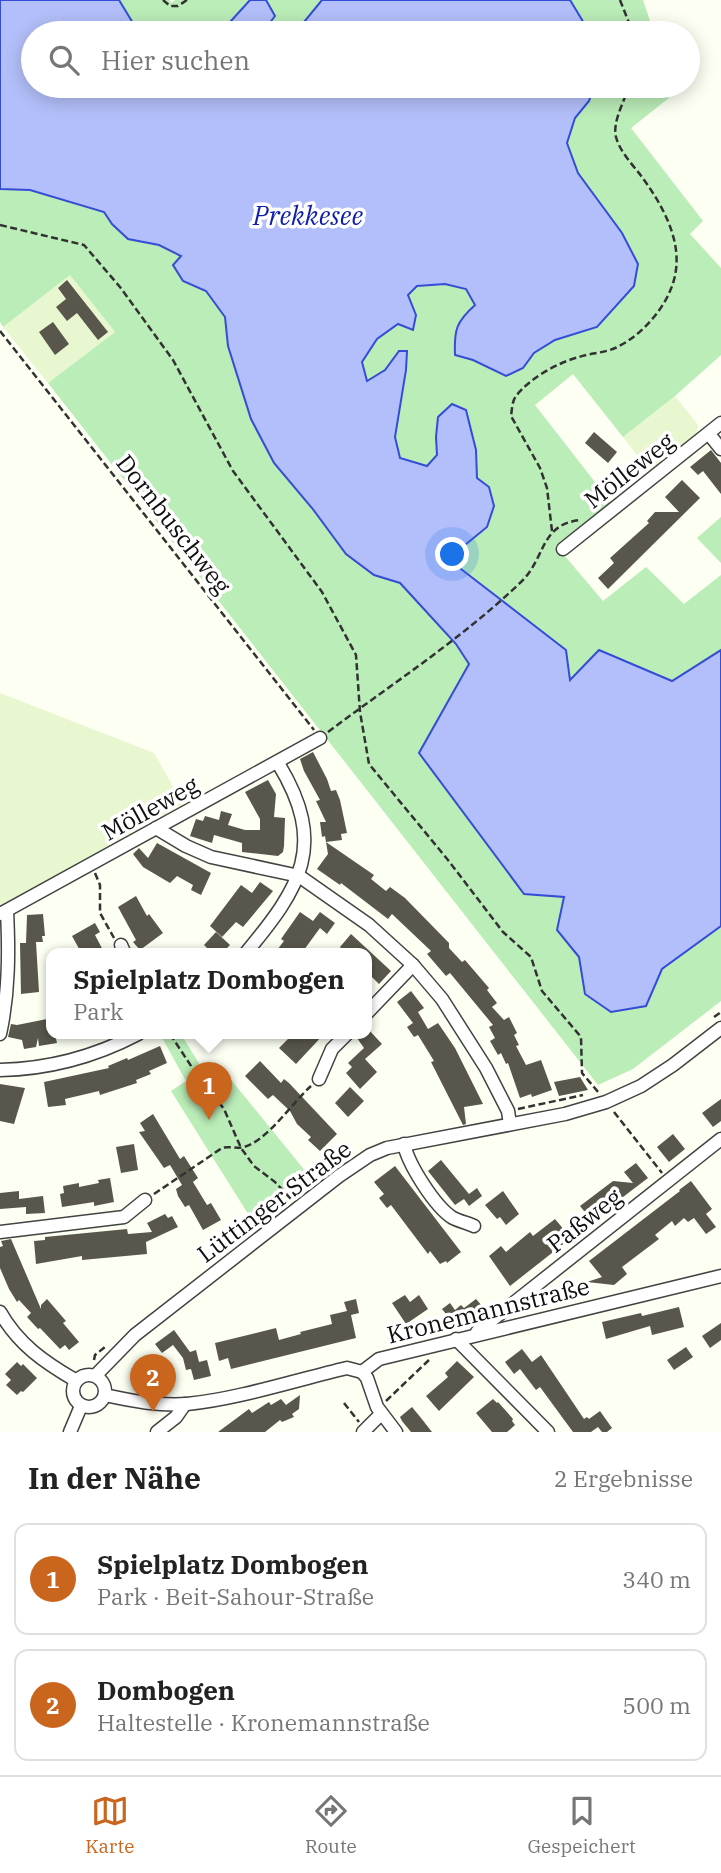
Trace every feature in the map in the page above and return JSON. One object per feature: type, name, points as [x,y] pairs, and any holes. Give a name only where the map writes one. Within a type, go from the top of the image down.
[{"type":"street","name":"Mölleweg","points":[[563,549],[721,423]]},
{"type":"street","points":[[709,434],[721,449]]},
{"type":"street","name":"Mölleweg","points":[[3,913],[320,738]]},
{"type":"street","points":[[250,948],[281,908],[299,876],[304,844],[302,819],[291,785],[278,763]]},
{"type":"street","points":[[156,828],[211,857],[299,876],[369,925],[413,965],[442,999],[486,1068],[509,1117]]},
{"type":"street","points":[[0,1034],[9,959],[3,913]]},
{"type":"street","points":[[372,1008],[413,965]]},
{"type":"street","name":"Lüttinger Straße","points":[[96,1375],[135,1335],[339,1176],[370,1155],[404,1143],[509,1117],[565,1114],[602,1097],[640,1086],[673,1065],[716,1024]]},
{"type":"street","points":[[0,1070],[25,1070],[77,1060],[126,1039]]},
{"type":"street","points":[[319,1079],[332,1049],[342,1039]]},
{"type":"street","name":"Paßweg","points":[[474,1334],[721,1139]]},
{"type":"street","points":[[404,1143],[414,1172],[436,1200],[451,1217],[474,1226]]},
{"type":"street","points":[[0,1232],[124,1217],[145,1200]]},
{"type":"street","name":"Kronemannstraße","points":[[105,1395],[154,1404],[186,1404],[347,1368],[362,1372],[379,1359],[721,1276]]},
{"type":"street","points":[[0,1312],[23,1345],[50,1366],[75,1380]]},
{"type":"street","points":[[456,1339],[548,1432]]},
{"type":"street","points":[[362,1372],[367,1378],[379,1410],[396,1432]]},
{"type":"street","points":[[82,1375],[96,1375],[104,1383],[105,1395],[100,1403],[91,1407],[82,1406],[75,1401],[72,1391],[75,1380],[82,1375]]},
{"type":"street","points":[[157,1432],[176,1417],[186,1404]]},
{"type":"street","points":[[71,1432],[82,1406]]},
{"type":"street","points":[[364,1431],[379,1410]]},
{"type":"path","points":[[163,0],[170,6],[178,6],[187,0]]},
{"type":"path","points":[[620,0],[628,21]]},
{"type":"path","points":[[552,532],[547,488],[540,468],[511,416],[514,398],[543,373],[564,362],[616,348],[637,333],[658,312],[670,293],[676,276],[677,253],[670,225],[615,136],[616,122],[625,98]]},
{"type":"path","points":[[0,225],[84,245],[120,287],[173,360],[233,471],[322,592],[356,655],[360,708],[369,764],[503,932],[531,957],[542,991],[581,1037],[582,1073],[668,1181]]},
{"type":"path","name":"Dornbuschweg","points":[[0,331],[320,738]]},
{"type":"path","points":[[320,738],[450,642],[504,598],[530,573],[552,532],[566,521],[596,523]]},
{"type":"path","points":[[91,864],[100,885],[100,913],[121,948]]},
{"type":"path","points":[[716,1024],[721,1012]]},
{"type":"path","points":[[173,1039],[197,1075],[215,1095],[241,1148],[254,1166],[292,1199]]},
{"type":"path","points":[[145,1200],[222,1148],[241,1148],[255,1142],[319,1079]]},
{"type":"path","points":[[602,1097],[607,1088]]},
{"type":"path","points":[[509,1117],[585,1094]]},
{"type":"path","points":[[379,1410],[429,1360]]},
{"type":"path","points":[[344,1403],[364,1431]]},
{"type":"green space","points":[[0,0],[170,0],[171,3],[175,0],[643,0],[650,21],[21,21],[21,98],[669,98],[631,128],[703,221],[690,234],[721,268],[721,355],[623,437],[573,374],[535,405],[612,504],[558,548],[603,601],[646,567],[684,604],[721,575],[721,1001],[633,1069],[598,1085],[48,383],[115,332],[70,275],[3,327],[0,322]]},
{"type":"green space","points":[[70,275],[115,332],[48,383],[3,327]]},
{"type":"green space","points":[[675,396],[698,425],[696,438],[651,473],[623,437]]},
{"type":"green space","points":[[721,517],[721,563],[697,538]]},
{"type":"green space","points":[[0,693],[154,753],[184,806],[0,908]]},
{"type":"green space","points":[[163,1039],[184,1039],[203,1070],[215,1062],[219,1065],[306,1172],[250,1217],[171,1091],[186,1081]]},
{"type":"water","name":"Prekkesee","points":[[0,0],[119,0],[132,21],[21,21],[21,98],[590,98],[575,118],[567,143],[578,173],[622,233],[638,264],[634,286],[597,327],[555,340],[534,353],[523,368],[506,376],[473,360],[455,355],[458,327],[475,305],[466,289],[445,284],[417,286],[408,295],[416,315],[413,330],[398,324],[377,339],[362,362],[367,381],[385,370],[399,351],[407,351],[395,437],[400,458],[427,466],[437,455],[438,417],[452,404],[466,410],[476,450],[477,478],[489,487],[494,506],[487,527],[448,559],[566,650],[570,680],[599,650],[672,681],[721,650],[721,926],[662,969],[646,1006],[611,1012],[585,994],[579,957],[557,930],[564,897],[524,894],[419,753],[469,664],[456,644],[400,583],[374,575],[346,554],[274,463],[251,419],[228,346],[225,317],[206,291],[183,281],[173,265],[181,256],[159,245],[128,239],[104,212],[30,190],[0,189]]},
{"type":"water","points":[[250,0],[266,0],[275,16],[271,21],[231,21]]},
{"type":"water","points":[[322,0],[570,0],[583,21],[305,21]]},
{"type":"building","points":[[67,280],[108,332],[98,340],[77,313],[67,321],[56,307],[66,299],[58,288]]},
{"type":"building","points":[[53,322],[69,344],[55,355],[39,332]]},
{"type":"building","points":[[594,432],[617,452],[608,463],[585,443]]},
{"type":"building","points":[[711,450],[721,463],[721,494],[703,471],[698,475],[690,467]]},
{"type":"building","points":[[682,480],[700,498],[608,589],[598,578],[614,563],[610,558],[649,523],[647,521],[655,512],[679,512],[665,497]]},
{"type":"building","points":[[313,752],[331,791],[336,790],[340,800],[347,833],[341,834],[342,840],[326,842],[325,836],[322,837],[320,822],[326,822],[316,801],[320,800],[300,759]]},
{"type":"building","points":[[268,780],[276,794],[274,817],[285,818],[283,852],[278,856],[242,852],[242,843],[214,835],[212,843],[190,836],[196,819],[203,821],[205,816],[219,820],[221,811],[232,814],[228,825],[245,830],[260,830],[260,819],[245,792]]},
{"type":"building","points":[[326,842],[374,875],[371,879],[386,891],[390,887],[405,898],[449,943],[449,948],[462,962],[465,960],[489,988],[487,990],[497,1003],[492,1007],[504,1020],[509,1017],[517,1033],[514,1035],[519,1045],[516,1046],[526,1065],[541,1060],[552,1090],[520,1098],[508,1063],[506,1064],[501,1053],[498,1055],[490,1041],[495,1038],[489,1027],[493,1025],[450,973],[446,976],[427,954],[431,951],[392,914],[388,919],[341,883],[340,885],[317,869],[328,854]]},
{"type":"building","points":[[157,843],[211,873],[201,895],[191,890],[193,885],[177,876],[170,883],[143,867],[133,854],[139,848],[148,858]]},
{"type":"building","points":[[260,882],[273,891],[243,927],[236,922],[222,937],[210,926],[241,885],[252,893]]},
{"type":"building","points":[[136,896],[147,916],[149,914],[163,933],[143,948],[138,948],[118,907]]},
{"type":"building","points":[[300,912],[313,921],[320,912],[335,923],[327,934],[320,928],[305,948],[279,948],[284,941],[281,939]]},
{"type":"building","points":[[43,914],[45,936],[42,936],[43,942],[36,942],[39,992],[21,994],[20,943],[26,943],[27,915]]},
{"type":"building","points":[[95,923],[100,932],[95,935],[102,948],[79,948],[72,936]]},
{"type":"building","points":[[216,932],[230,945],[227,948],[207,948],[204,945]]},
{"type":"building","points":[[351,934],[366,948],[341,948]]},
{"type":"building","points":[[372,953],[391,971],[379,984],[372,977]]},
{"type":"building","points":[[411,991],[424,1008],[418,1012],[428,1029],[438,1023],[455,1048],[483,1104],[464,1107],[466,1124],[463,1125],[431,1062],[434,1061],[418,1035],[414,1037],[407,1027],[413,1023],[397,1002]]},
{"type":"building","points":[[46,1019],[46,1039],[56,1039],[57,1043],[39,1046],[38,1038],[36,1047],[24,1049],[22,1040],[8,1037],[11,1024]]},
{"type":"building","points":[[372,1033],[382,1044],[365,1059],[377,1072],[360,1089],[346,1073],[352,1067],[348,1063],[364,1048],[358,1039],[372,1039]]},
{"type":"building","points":[[288,1039],[319,1039],[296,1064],[279,1048]]},
{"type":"building","points":[[160,1046],[167,1063],[149,1071],[151,1074],[136,1080],[137,1083],[100,1095],[99,1091],[65,1099],[66,1105],[48,1107],[44,1082],[109,1068],[108,1066]]},
{"type":"building","points":[[260,1061],[281,1083],[284,1079],[289,1083],[337,1134],[320,1151],[308,1140],[311,1137],[297,1124],[290,1111],[273,1095],[268,1099],[245,1076]]},
{"type":"building","points":[[580,1077],[588,1090],[559,1096],[554,1082]]},
{"type":"building","points":[[0,1084],[25,1088],[14,1124],[0,1121]]},
{"type":"building","points":[[350,1087],[364,1101],[348,1117],[335,1103]]},
{"type":"building","points":[[721,1099],[721,1121],[713,1127],[702,1113]]},
{"type":"building","points":[[153,1114],[180,1159],[184,1156],[198,1178],[193,1182],[207,1205],[211,1203],[221,1220],[203,1230],[189,1205],[185,1207],[178,1196],[176,1189],[182,1185],[170,1165],[164,1168],[139,1132],[145,1131],[140,1123]]},
{"type":"building","points":[[673,1134],[685,1149],[669,1162],[657,1147]]},
{"type":"building","points":[[134,1144],[138,1170],[121,1173],[116,1147]]},
{"type":"building","points":[[441,1160],[469,1194],[477,1188],[482,1196],[469,1206],[464,1199],[455,1205],[428,1171]]},
{"type":"building","points":[[636,1163],[648,1178],[623,1197],[623,1202],[618,1201],[592,1221],[580,1206],[613,1181],[633,1183],[624,1172]]},
{"type":"building","points":[[395,1166],[461,1252],[447,1263],[446,1261],[440,1264],[430,1251],[428,1254],[391,1205],[387,1208],[379,1198],[384,1194],[374,1182]]},
{"type":"building","points":[[110,1178],[114,1202],[62,1207],[60,1194],[64,1193],[63,1186],[79,1183],[79,1187]]},
{"type":"building","points":[[691,1181],[712,1209],[706,1214],[716,1227],[706,1234],[694,1218],[688,1222],[684,1218],[675,1226],[672,1221],[655,1235],[659,1239],[622,1267],[627,1274],[614,1285],[587,1282],[602,1277],[589,1261]]},
{"type":"building","points":[[19,1191],[19,1199],[43,1196],[45,1213],[26,1214],[26,1207],[0,1209],[0,1193]]},
{"type":"building","points":[[503,1191],[519,1214],[506,1225],[485,1205]]},
{"type":"building","points":[[165,1214],[168,1218],[172,1216],[178,1227],[146,1242],[147,1254],[82,1260],[82,1256],[36,1264],[34,1241],[45,1240],[45,1237],[127,1229],[128,1234],[152,1232],[147,1223]]},
{"type":"building","points":[[555,1219],[571,1238],[510,1286],[489,1256],[501,1246],[506,1252],[530,1232],[533,1236]]},
{"type":"building","points":[[11,1239],[41,1309],[47,1299],[66,1321],[63,1323],[79,1342],[69,1350],[65,1345],[60,1349],[38,1329],[27,1317],[31,1313],[19,1300],[17,1302],[9,1289],[0,1268],[0,1247],[3,1246],[1,1241]]},
{"type":"building","points":[[405,1295],[410,1302],[419,1295],[428,1309],[406,1324],[392,1303]]},
{"type":"building","points":[[356,1299],[359,1313],[351,1315],[356,1338],[231,1369],[228,1358],[219,1361],[215,1343],[276,1328],[279,1340],[301,1334],[300,1332],[332,1324],[330,1315],[347,1311],[344,1302]]},
{"type":"building","points":[[476,1299],[483,1307],[457,1328],[442,1309],[450,1303],[455,1310],[461,1305],[464,1308]]},
{"type":"building","points":[[679,1307],[684,1327],[652,1335],[650,1326],[606,1339],[602,1322]]},
{"type":"building","points":[[721,1323],[721,1340],[710,1348],[702,1336]]},
{"type":"building","points":[[174,1330],[190,1352],[196,1350],[199,1362],[207,1360],[211,1376],[194,1380],[191,1369],[186,1370],[183,1358],[173,1345],[162,1353],[155,1344]]},
{"type":"building","points":[[686,1347],[693,1357],[674,1370],[667,1360]]},
{"type":"building","points":[[522,1349],[532,1362],[541,1355],[584,1419],[589,1419],[600,1411],[612,1428],[607,1432],[602,1432],[598,1427],[591,1432],[573,1432],[540,1387],[536,1390],[520,1369],[514,1374],[505,1362]]},
{"type":"building","points":[[457,1361],[474,1377],[439,1411],[426,1396],[448,1377],[445,1373]]},
{"type":"building","points":[[17,1362],[21,1366],[23,1364],[37,1378],[17,1395],[6,1385],[11,1380],[5,1374]]},
{"type":"building","points":[[300,1395],[299,1409],[292,1414],[294,1417],[282,1422],[280,1420],[265,1432],[218,1432],[249,1409],[252,1413],[269,1402],[271,1405],[281,1399],[286,1405]]},
{"type":"building","points":[[493,1399],[513,1419],[515,1425],[507,1432],[492,1432],[476,1413]]},
{"type":"building","points":[[412,1407],[432,1432],[411,1432],[402,1421],[400,1417]]},
{"type":"place","name":"Spielplatz Dombogen","points":[[209,1120]]},
{"type":"place","name":"Dombogen","points":[[153,1412]]}]
